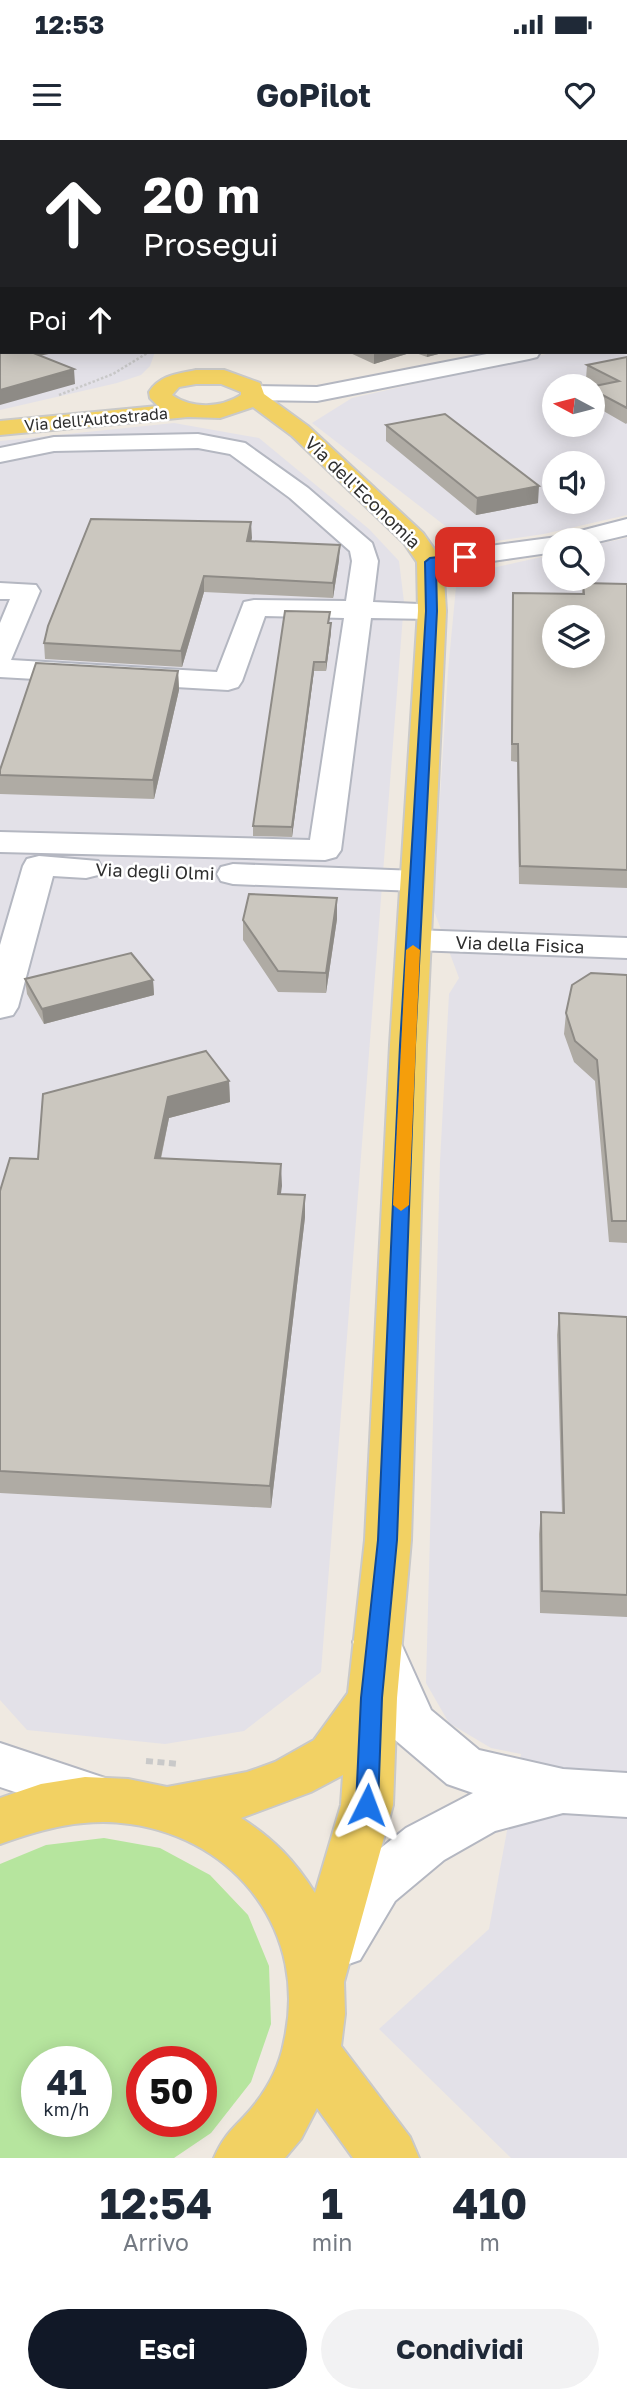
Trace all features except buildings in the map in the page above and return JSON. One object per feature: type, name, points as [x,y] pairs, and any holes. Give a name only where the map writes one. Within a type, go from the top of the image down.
[{"type":"main road","points":[[168,385],[189,355],[224,377],[246,383],[254,395]]},
{"type":"main road","name":"Via dell'Autostrada","points":[[0,426],[196,377],[224,377]]},
{"type":"main road","name":"Via dell'Autostrada","points":[[168,385],[160,392],[161,398],[167,404],[201,411]]},
{"type":"main road","name":"Via dell'Autostrada","points":[[0,426],[237,407],[254,395]]},
{"type":"main road","name":"Via dell'Economia","points":[[254,395],[300,431],[414,538],[430,562],[432,611],[416,881],[388,1540],[372,1698]]},
{"type":"main road","name":"Via dell'Economia","points":[[201,411],[300,431]]},
{"type":"main road","points":[[0,1821],[24,1810],[182,1786],[250,1794],[293,1777],[332,1755],[372,1698]]},
{"type":"main road","points":[[317,1979],[367,1805],[372,1698]]},
{"type":"main road","points":[[182,1786],[226,1833],[270,1871],[302,1921],[317,1979],[317,2015],[311,2052],[280,2119],[244,2158]]},
{"type":"main road","points":[[311,2052],[389,2158]]},
{"type":"street","points":[[254,395],[317,394],[519,354]]},
{"type":"street","points":[[0,455],[54,444],[198,441],[237,448],[299,493],[363,548],[365,561],[325,850],[0,842]]},
{"type":"street","points":[[605,532],[627,527]]},
{"type":"street","points":[[430,562],[542,546]]},
{"type":"street","points":[[0,591],[27,591],[0,655]]},
{"type":"street","points":[[0,668],[228,681],[254,608],[432,611]]},
{"type":"street","name":"Via degli Olmi","points":[[0,1007],[39,866],[416,881]]},
{"type":"street","name":"Via della Fisica","points":[[414,940],[627,948]]},
{"type":"street","points":[[377,1642],[412,1724],[465,1769],[563,1791],[627,1795]]},
{"type":"street","points":[[0,1765],[99,1798]]},
{"type":"street","points":[[317,1979],[376,1884],[425,1844],[482,1812],[563,1791]]},
{"type":"path","points":[[56,396],[113,374],[146,354]]},
{"type":"path","points":[[143,1761],[182,1786]]},
{"type":"shaded area","points":[[0,354],[154,354],[150,366],[141,375],[0,410]]},
{"type":"shaded area","points":[[546,354],[627,354],[627,515],[570,528],[542,528],[542,534],[470,545],[312,423],[352,398]]},
{"type":"shaded area","points":[[174,423],[259,438],[369,529],[399,561],[404,602],[321,1672],[244,1731],[165,1744],[27,1730],[0,1700],[0,441]]},
{"type":"shaded area","points":[[627,538],[627,2158],[511,2158],[379,2029],[489,1929],[521,1754],[491,1748],[449,1723],[426,1683],[440,1162],[449,994],[459,978],[433,908],[456,587],[479,571],[542,557],[542,591],[605,591],[605,543]]},
{"type":"green space","points":[[104,1838],[160,1848],[210,1875],[248,1915],[269,1966],[271,2024],[251,2082],[217,2125],[217,2046],[126,2046],[126,2137],[205,2137],[174,2158],[0,2158],[0,1864],[46,1845]]},
{"type":"slow traffic","points":[[401,1205],[413,950]]},
{"type":"route","points":[[367,1805],[372,1698],[388,1540],[408,1045],[432,611],[430,562],[465,557]]}]
